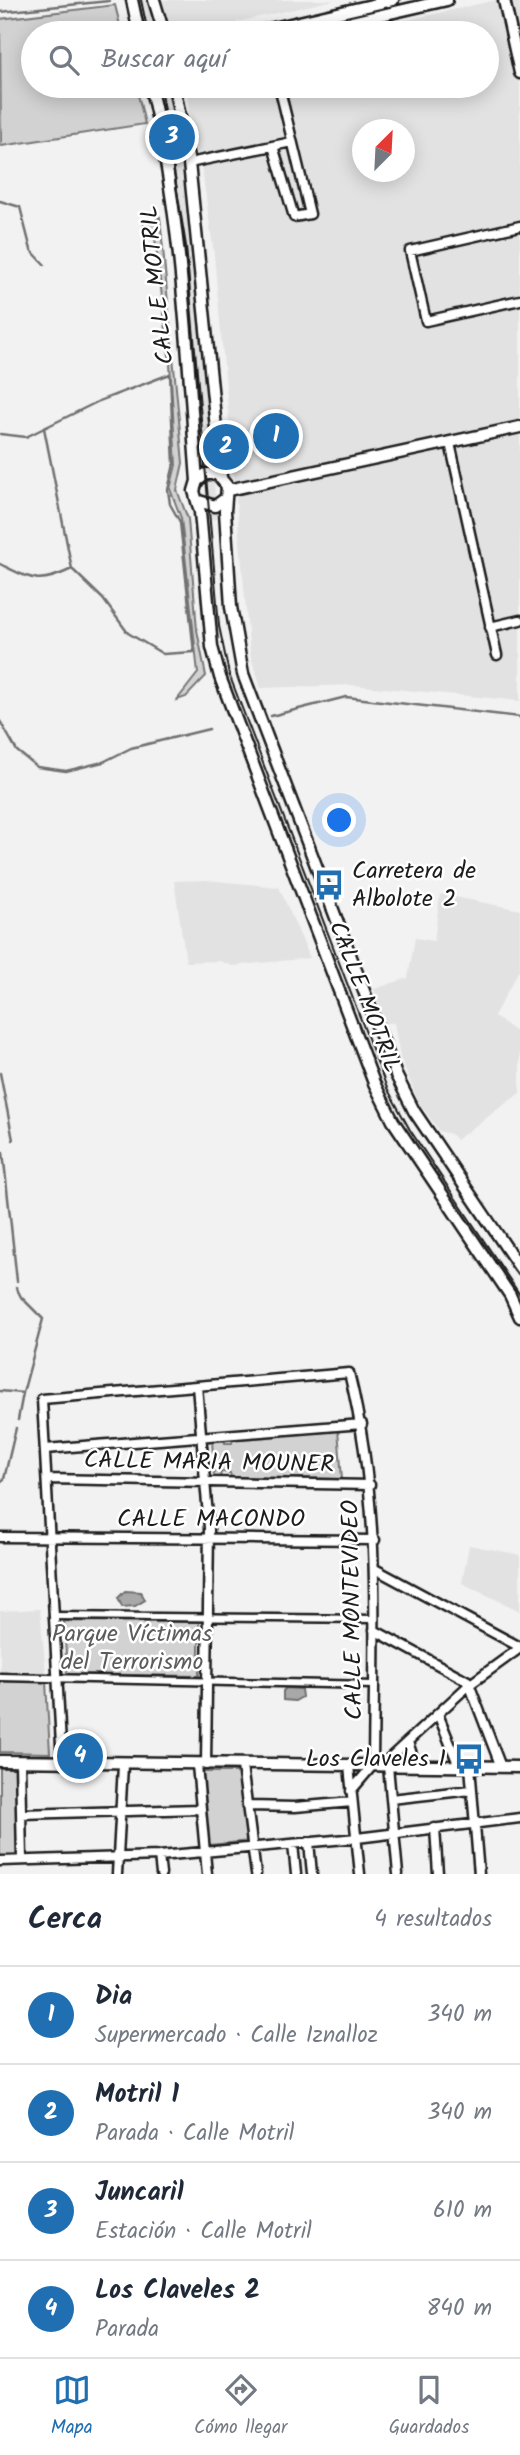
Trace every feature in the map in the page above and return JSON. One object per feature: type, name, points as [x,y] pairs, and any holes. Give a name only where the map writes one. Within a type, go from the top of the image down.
[{"type":"street","points":[[132,0],[136,21]]},
{"type":"street","points":[[154,0],[160,21]]},
{"type":"street","points":[[303,21],[393,0]]},
{"type":"street","points":[[355,21],[447,0]]},
{"type":"street","points":[[506,2],[520,73]]},
{"type":"street","name":"CALLE MOTRIL","points":[[152,98],[168,185],[183,303],[197,481]]},
{"type":"street","name":"CALLE MOTRIL","points":[[176,98],[189,163],[221,477]]},
{"type":"street","points":[[273,146],[294,217],[310,214],[282,98]]},
{"type":"street","points":[[189,163],[292,142]]},
{"type":"street","points":[[520,226],[410,251],[426,321],[520,300]]},
{"type":"street","points":[[227,494],[221,477],[209,474],[197,481],[194,491],[199,501],[215,506],[227,494],[520,427]]},
{"type":"street","points":[[450,443],[496,655]]},
{"type":"street","name":"CALLE MOTRIL","points":[[227,494],[231,607],[243,674],[323,886],[396,1075],[414,1111],[520,1268]]},
{"type":"street","name":"CALLE MOTRIL","points":[[199,501],[212,648],[220,677],[374,1083],[393,1121],[510,1295],[520,1317]]},
{"type":"street","points":[[490,627],[520,620]]},
{"type":"street","name":"CALLE MONTEVIDEO","points":[[197,1386],[349,1373],[362,1424],[370,1485],[375,1540],[374,1685],[381,1766],[391,1800],[398,1874]]},
{"type":"street","points":[[62,1763],[47,1537],[47,1479],[42,1399],[197,1386],[209,1538],[207,1681],[200,1809],[207,1874]]},
{"type":"street","points":[[45,1449],[362,1424]]},
{"type":"street","name":"CALLE MARIA MOUNER","points":[[47,1479],[370,1485]]},
{"type":"street","name":"CALLE MACONDO","points":[[0,1537],[375,1540]]},
{"type":"street","points":[[351,1791],[469,1685],[520,1648],[375,1569]]},
{"type":"street","points":[[53,1616],[375,1619]]},
{"type":"street","points":[[374,1630],[468,1681],[501,1766]]},
{"type":"street","points":[[0,1677],[374,1685]]},
{"type":"street","points":[[438,1714],[464,1766],[471,1790],[479,1874]]},
{"type":"street","points":[[408,1742],[416,1766]]},
{"type":"street","points":[[0,1761],[122,1765],[520,1767]]},
{"type":"street","points":[[20,1762],[22,1860]]},
{"type":"street","points":[[117,1874],[122,1765]]},
{"type":"street","points":[[242,1766],[255,1847],[256,1874]]},
{"type":"street","points":[[349,1766],[360,1874]]},
{"type":"street","points":[[391,1800],[471,1790]]},
{"type":"street","points":[[248,1805],[295,1807],[352,1802]]},
{"type":"street","points":[[21,1814],[200,1809]]},
{"type":"street","points":[[0,1861],[159,1856],[357,1838],[520,1818]]},
{"type":"street","points":[[435,1828],[438,1874]]},
{"type":"street","points":[[309,1842],[312,1874]]},
{"type":"street","points":[[293,1843],[296,1874]]},
{"type":"street","points":[[159,1856],[160,1874]]},
{"type":"shaded area","points":[[135,0],[151,0],[156,21],[140,21]]},
{"type":"shaded area","points":[[162,0],[334,0],[241,21],[167,21]]},
{"type":"shaded area","points":[[496,0],[520,0],[520,701],[352,685],[261,688],[250,654],[214,255],[203,176],[189,116],[188,98],[499,98],[499,21],[403,21]]},
{"type":"shaded area","points":[[160,98],[169,98],[185,185],[188,185],[215,454],[212,454],[216,466],[213,466],[216,513],[220,512],[220,519],[204,520],[204,512],[207,513],[203,467],[200,468],[203,455],[199,455],[172,187],[176,186]]},
{"type":"shaded area","points":[[205,880],[279,887],[310,958],[232,966],[220,961],[186,962],[174,881]]},
{"type":"shaded area","points":[[440,894],[520,910],[520,968],[494,1016],[520,1035],[520,1093],[456,1140],[451,1134],[439,1131],[419,1103],[400,1057],[394,1023],[385,1023],[374,989],[408,978],[415,938],[434,941]]},
{"type":"shaded area","points":[[469,1545],[520,1555],[520,1611],[462,1583]]},
{"type":"shaded area","points":[[125,1591],[141,1592],[145,1600],[135,1606],[122,1607],[118,1598]]},
{"type":"shaded area","points":[[40,1609],[46,1674],[0,1673],[0,1611]]},
{"type":"shaded area","points":[[286,1688],[301,1689],[302,1697],[295,1701],[283,1700],[283,1691]]},
{"type":"green space","points":[[115,5],[119,21],[21,21],[21,98],[139,98],[145,124],[1,146],[0,19]]},
{"type":"green space","points":[[160,217],[183,463],[177,490],[188,519],[197,630],[206,676],[186,697],[177,700],[198,673],[181,518],[170,489],[176,465],[170,364],[155,238],[146,231],[144,225]]},
{"type":"green space","points":[[338,1429],[342,1479],[231,1477],[230,1473],[221,1472],[220,1477],[214,1477],[212,1439],[224,1439],[225,1443],[232,1443],[233,1438]]},
{"type":"green space","name":"Parque Víctimas del Terrorismo","points":[[64,1621],[199,1622],[199,1676],[67,1674]]},
{"type":"green space","points":[[0,1681],[46,1682],[50,1753],[0,1752]]},
{"type":"green space","points":[[0,1768],[16,1768],[19,1855],[0,1857]]},
{"type":"green space","points":[[202,1772],[238,1772],[250,1841],[209,1845]]},
{"type":"waterway","points":[[0,12],[109,1]]},
{"type":"waterway","points":[[0,201],[20,207],[31,250],[45,265]]},
{"type":"waterway","points":[[0,434],[26,437],[99,401],[170,374],[174,464],[168,490],[170,504],[180,522],[194,652],[163,654],[128,633],[103,599],[72,569],[44,428]]},
{"type":"waterway","points":[[0,564],[36,579],[72,569]]},
{"type":"waterway","points":[[271,716],[346,697],[520,717]]},
{"type":"waterway","points":[[0,721],[17,751],[37,767],[66,771],[103,762],[131,748],[209,729]]},
{"type":"waterway","points":[[0,1073],[13,1140]]},
{"type":"waterway","points":[[3,1152],[17,1281]]},
{"type":"waterway","points":[[16,1287],[21,1297],[43,1319],[23,1393]]},
{"type":"waterway","points":[[0,1391],[23,1393],[18,1420]]},
{"type":"waterway","points":[[0,1482],[4,1479],[16,1428]]},
{"type":"tram line","points":[[141,0],[145,21]]},
{"type":"tram line","points":[[162,98],[186,246],[219,626],[229,674],[387,1088],[410,1130],[520,1295]]},
{"type":"place","name":"Juncaril","points":[[172,137]]},
{"type":"place","name":"Dia","points":[[276,436]]},
{"type":"place","name":"Motril 1","points":[[226,447]]},
{"type":"place","name":"Carretera de Albolote 2","points":[[329,885]]},
{"type":"place","name":"Los Claveles 2","points":[[80,1756]]},
{"type":"place","name":"Los Claveles 1","points":[[469,1759]]}]
